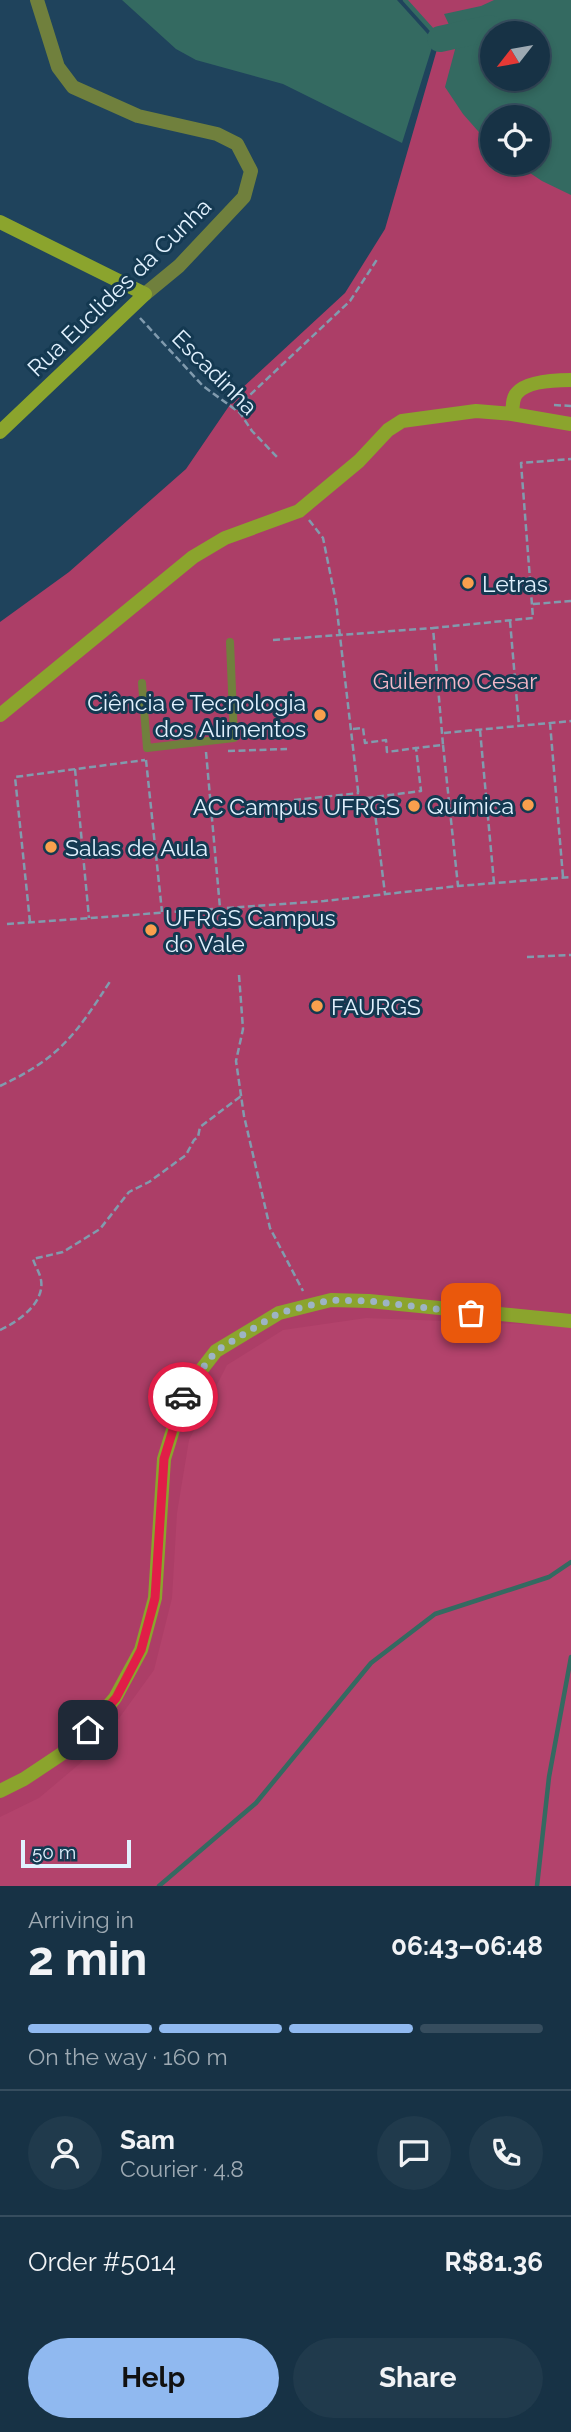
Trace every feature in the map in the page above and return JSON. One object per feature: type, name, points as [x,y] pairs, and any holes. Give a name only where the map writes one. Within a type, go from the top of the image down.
[{"type":"street","name":"Rua Euclides da Cunha","points":[[0,432],[145,294],[179,267],[244,197],[251,170],[237,144],[217,134],[138,117],[72,87],[58,67],[37,0]]},
{"type":"street","points":[[0,222],[145,294]]},
{"type":"street","points":[[512,414],[514,398],[523,388],[553,380],[571,380]]},
{"type":"street","points":[[0,715],[193,557],[225,538],[299,511],[359,461],[388,430],[402,421],[476,411],[571,424]]},
{"type":"street","points":[[0,1791],[24,1779],[75,1745],[116,1698],[141,1650],[155,1598],[164,1459],[185,1391],[216,1351],[279,1313],[331,1300],[369,1301],[571,1321]]},
{"type":"lane","points":[[142,683],[147,748],[234,738],[230,642]]},
{"type":"path","points":[[235,409],[350,301],[378,258]]},
{"type":"path","name":"Escadinha","points":[[131,308],[203,386],[235,409],[278,458]]},
{"type":"path","points":[[273,640],[533,618],[521,463],[571,459]]},
{"type":"path","points":[[308,519],[323,538],[337,602],[359,799],[421,791],[416,748]]},
{"type":"path","points":[[532,605],[571,601]]},
{"type":"path","points":[[510,621],[519,726]]},
{"type":"path","points":[[433,628],[458,886]]},
{"type":"path","points":[[444,733],[571,721]]},
{"type":"path","points":[[550,723],[563,878]]},
{"type":"path","points":[[351,729],[363,728],[365,743],[386,740],[387,752],[443,745]]},
{"type":"path","points":[[480,730],[494,883]]},
{"type":"path","points":[[219,752],[287,748]]},
{"type":"path","points":[[206,752],[220,908]]},
{"type":"path","points":[[30,922],[15,777],[146,760],[162,912]]},
{"type":"path","points":[[75,769],[89,918]]},
{"type":"path","points":[[294,800],[359,793]]},
{"type":"path","points":[[373,797],[385,894]]},
{"type":"path","points":[[8,924],[324,901],[571,877]]},
{"type":"path","points":[[527,957],[571,955]]},
{"type":"path","points":[[239,975],[243,1029],[236,1061],[237,1080],[270,1227],[304,1293]]},
{"type":"path","points":[[0,1086],[45,1062],[71,1039],[111,980]]},
{"type":"path","points":[[0,1330],[12,1325],[32,1308],[41,1292],[41,1280],[33,1259],[63,1252],[100,1229],[129,1192],[149,1182],[186,1155],[198,1137],[200,1127],[241,1096]]},
{"type":"green space","name":"UFRGS Campus do Vale","points":[[405,0],[571,0],[571,1886],[0,1886],[0,622],[69,572],[186,469],[240,390],[345,293],[385,229],[440,39]]},
{"type":"shaded area","points":[[122,0],[397,0],[434,41],[402,143],[283,84],[196,60],[176,49]]},
{"type":"shaded area","points":[[494,0],[571,0],[571,195],[533,175],[550,175],[550,105],[480,105],[480,133],[463,114],[445,87],[457,42],[444,14],[481,6]]},
{"type":"shaded area","points":[[366,1318],[571,1326],[571,1886],[0,1886],[0,1817],[39,1798],[96,1750],[154,1670],[172,1598],[177,1513],[189,1440],[227,1365],[283,1330]]},
{"type":"waterway","points":[[405,0],[440,39]]},
{"type":"waterway","points":[[440,39],[480,30]]},
{"type":"waterway","points":[[159,1886],[256,1803],[371,1663],[435,1614],[549,1577],[571,1562]]},
{"type":"waterway","points":[[537,1886],[549,1777],[571,1657]]},
{"type":"way so far","points":[[183,1397],[216,1351],[279,1313],[331,1300],[369,1301],[471,1313]]},
{"type":"place","name":"Letras","points":[[468,583]]},
{"type":"place","name":"Ciência e Tecnologia dos Alimentos","points":[[320,715]]},
{"type":"place","name":"Química","points":[[528,805]]},
{"type":"place","name":"AC Campus UFRGS","points":[[414,806]]},
{"type":"place","name":"Salas de Aula","points":[[51,847]]},
{"type":"place","name":"UFRGS Campus do Vale","points":[[151,930]]},
{"type":"place","name":"FAURGS","points":[[317,1006]]},
{"type":"route","points":[[88,1730],[116,1698],[141,1650],[155,1598],[164,1459],[183,1397]]},
{"type":"park label","name":"Guilermo Cesar","points":[[455,680]]}]
